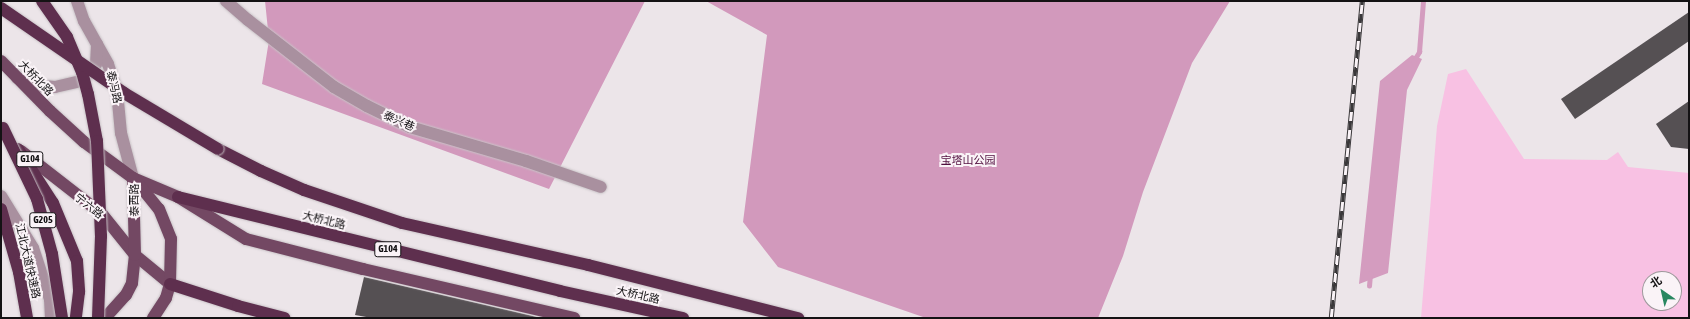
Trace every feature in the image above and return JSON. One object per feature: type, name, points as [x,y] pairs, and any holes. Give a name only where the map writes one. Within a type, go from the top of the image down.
[{"type":"highway","points":[[42,1],[67,38],[82,72],[97,141],[101,236],[98,318]]},
{"type":"highway","points":[[1,8],[124,93],[167,120],[261,172],[304,190],[402,224],[580,264],[798,318]]},
{"type":"highway","name":"江北大道快速路","points":[[1,125],[37,199],[52,254],[62,318]]},
{"type":"highway","points":[[18,149],[53,203],[77,260],[79,292],[76,318]]},
{"type":"highway","name":"大桥北路","points":[[178,198],[599,300],[683,318]]},
{"type":"highway","name":"江北大道快速路","points":[[1,210],[19,272],[26,318]]},
{"type":"highway","name":"G104","points":[[170,284],[238,306],[284,318]]},
{"type":"main road","name":"大桥北路","points":[[1,61],[50,111],[84,142],[133,178],[178,198]]},
{"type":"main road","name":"宁六路","points":[[1,135],[102,214],[135,255],[170,284]]},
{"type":"main road","name":"泰西路","points":[[105,318],[121,301],[132,283],[135,255],[133,178]]},
{"type":"main road","name":"泰西路","points":[[133,178],[155,204],[165,220],[171,239],[170,284],[166,298],[153,318]]},
{"type":"main road","points":[[178,198],[246,239],[363,269],[574,318]]},
{"type":"street","name":"泰冯路","points":[[77,1],[84,20],[108,64],[117,91],[121,133],[133,178]]},
{"type":"street","name":"泰兴巷","points":[[226,1],[334,87],[367,106],[410,127],[526,161],[600,187]]},
{"type":"street","points":[[17,78],[33,85],[55,87],[80,81],[96,64],[97,44]]},
{"type":"street","points":[[1,196],[33,248],[50,299],[51,318]]},
{"type":"shaded area","points":[[1412,55],[1422,59],[1407,90],[1388,273],[1359,284],[1380,81]]},
{"type":"shaded area","points":[[1466,69],[1524,159],[1607,160],[1618,152],[1628,167],[1689,173],[1689,318],[1421,318],[1437,126],[1448,74]]},
{"type":"green space","points":[[265,1],[645,1],[549,189],[262,84],[269,40]]},
{"type":"green space","name":"宝塔山公园","points":[[706,1],[1230,1],[1192,63],[1143,192],[1123,256],[1098,318],[926,318],[778,267],[743,222],[767,35]]},
{"type":"building","points":[[1689,12],[1689,41],[1575,119],[1561,99]]},
{"type":"building","points":[[1689,101],[1689,149],[1671,147],[1656,124]]},
{"type":"building","points":[[364,277],[541,318],[372,318],[355,315]]},
{"type":"waterway","points":[[1413,62],[1419,52],[1423,1]]},
{"type":"waterway","points":[[1369,286],[1370,274]]},
{"type":"railway","points":[[1331,318],[1362,1]]}]
